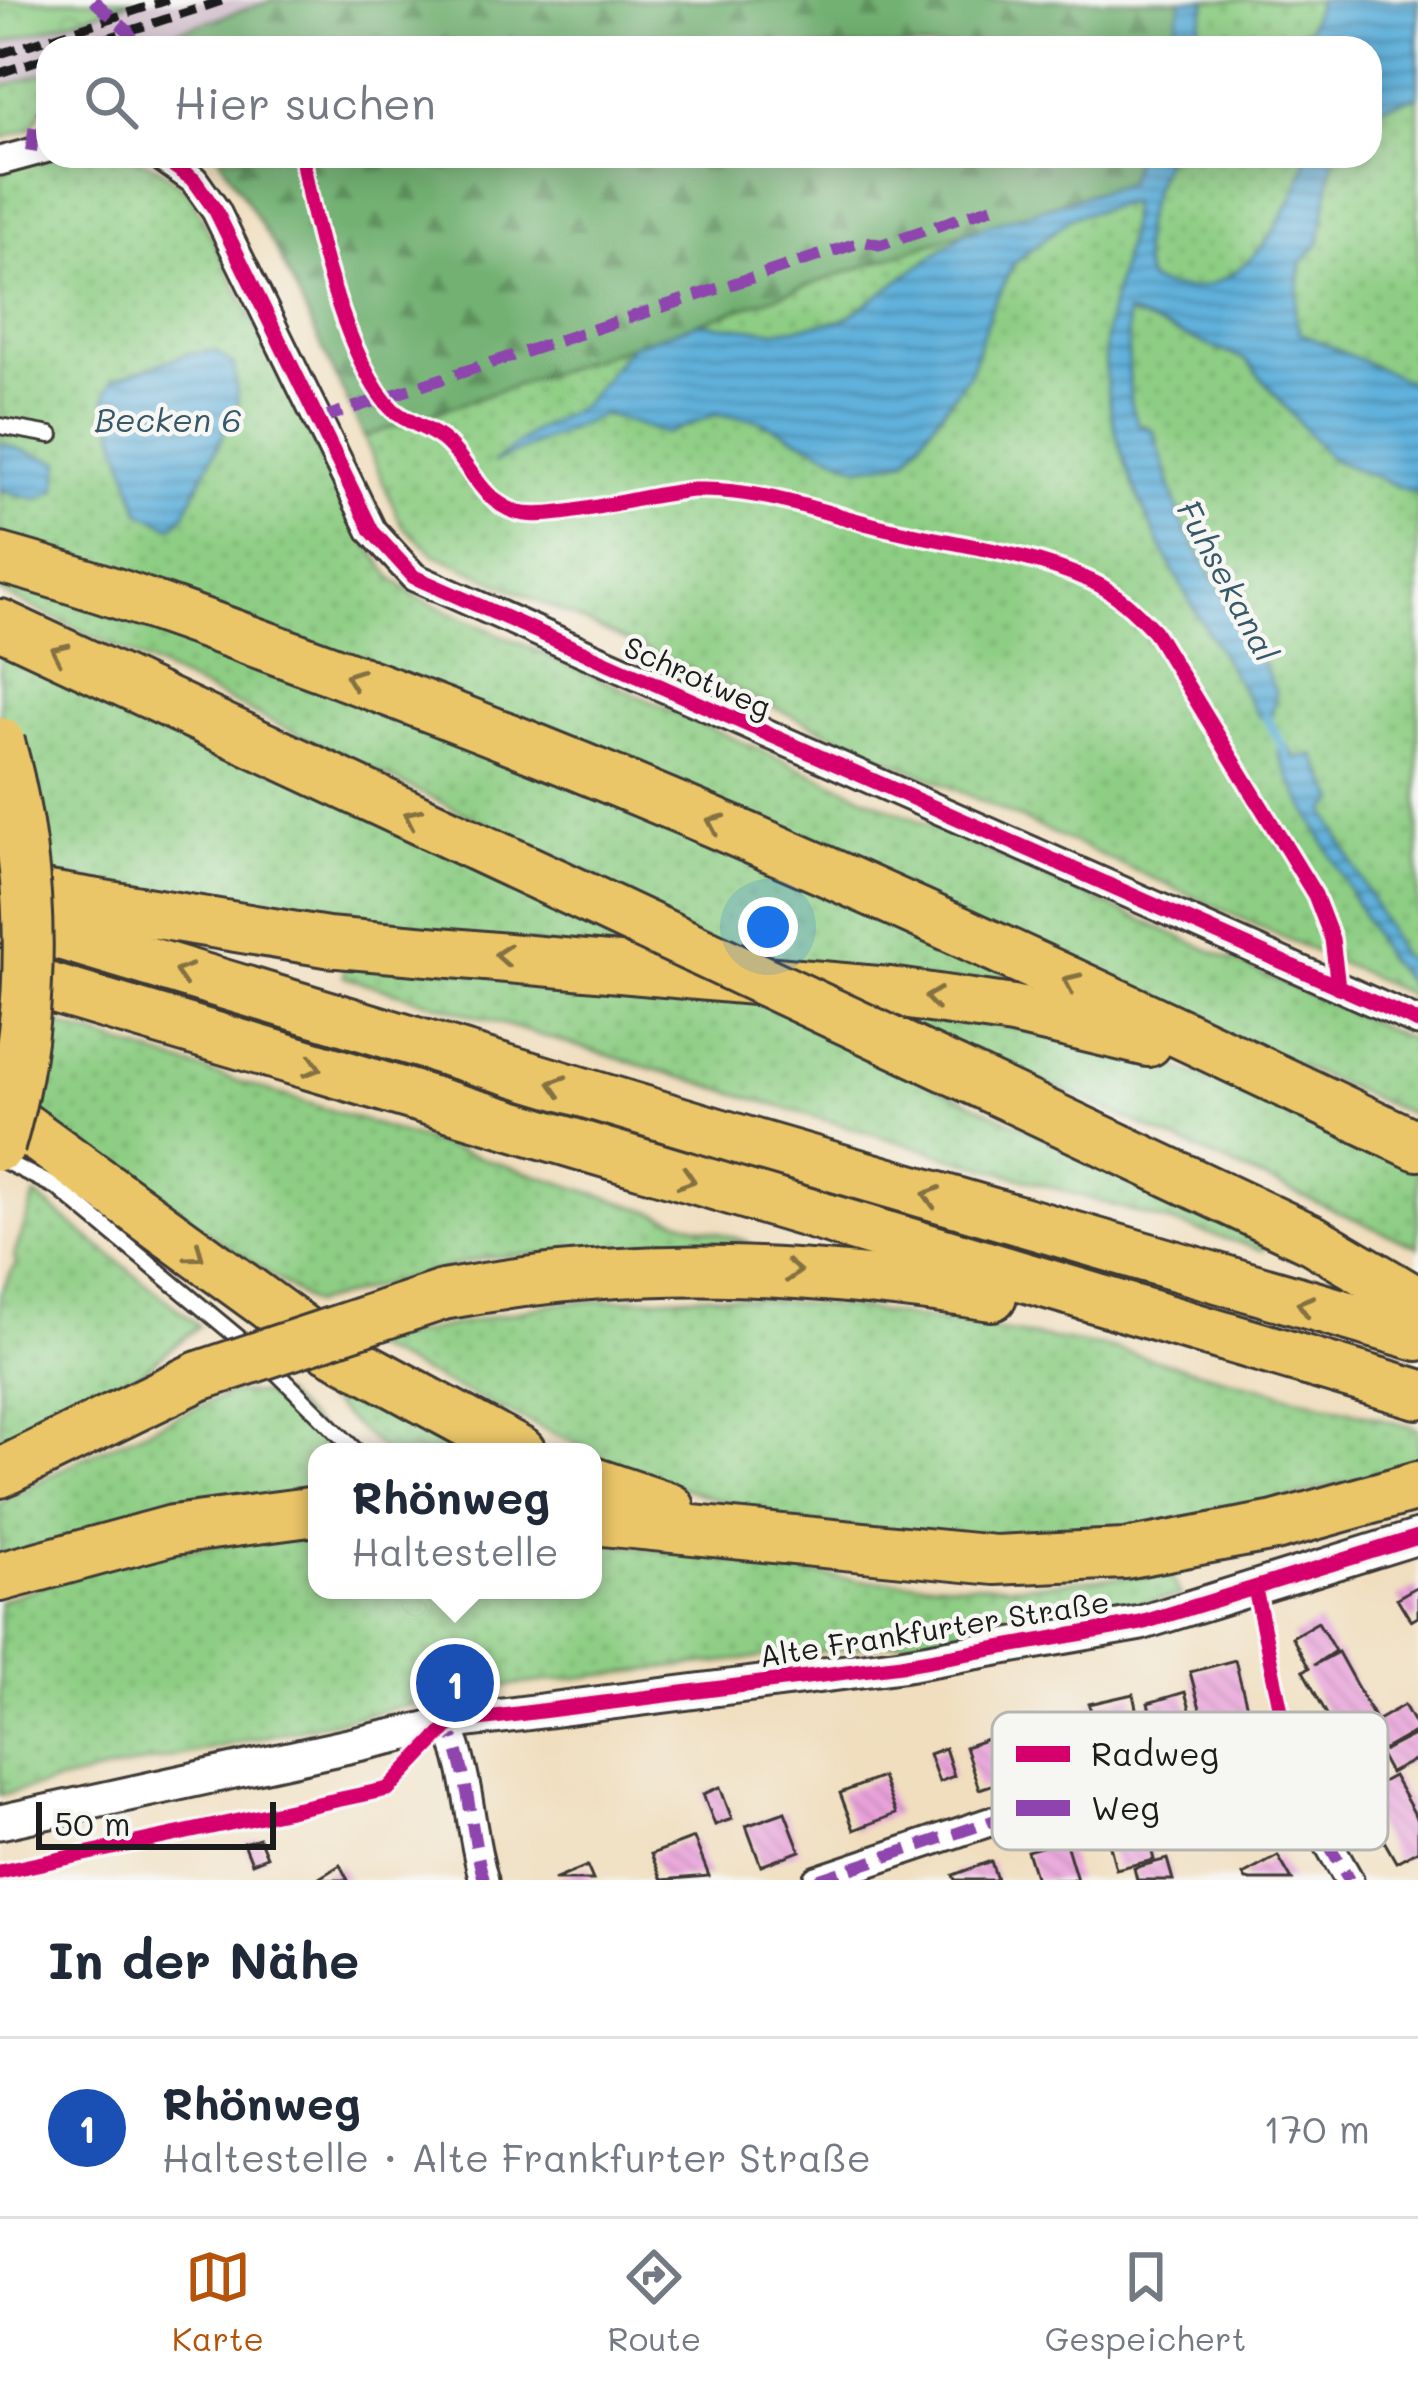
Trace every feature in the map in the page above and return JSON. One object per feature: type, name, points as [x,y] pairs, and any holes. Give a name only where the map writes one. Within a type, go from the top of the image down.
[{"type":"highway","points":[[0,558],[219,629],[480,726],[772,848],[1418,1146]]},
{"type":"highway","points":[[0,624],[1312,1240],[1418,1302]]},
{"type":"highway","points":[[0,742],[18,826],[27,949],[16,1072],[0,1146]]},
{"type":"highway","points":[[0,888],[327,941],[620,964],[1013,1010],[1123,1034],[1329,1105]]},
{"type":"highway","points":[[0,917],[733,1138],[1418,1336]]},
{"type":"highway","points":[[0,973],[1418,1394]]},
{"type":"highway","points":[[0,1111],[320,1342],[505,1443]]},
{"type":"highway","points":[[0,1473],[200,1376],[443,1295],[550,1275],[698,1267],[842,1274],[1182,1327]]},
{"type":"highway","points":[[602,1485],[755,1534]]},
{"type":"highway","points":[[602,1521],[994,1560],[1125,1554],[1275,1526],[1418,1486]]},
{"type":"highway","points":[[0,1576],[173,1530],[308,1512]]},
{"type":"street","points":[[0,161],[36,151]]},
{"type":"street","name":"Schrotweg","points":[[177,168],[194,180],[217,211],[372,531],[414,578],[1418,1022]]},
{"type":"street","name":"Alte Frankfurter Straße","points":[[0,1822],[546,1706],[924,1662],[1141,1623],[1418,1537]]},
{"type":"street","points":[[448,1726],[462,1755],[463,1790],[484,1880]]},
{"type":"street","points":[[817,1880],[992,1821]]},
{"type":"street","points":[[1332,1850],[1349,1880]]},
{"type":"lane","points":[[0,426],[51,435]]},
{"type":"lane","points":[[0,1159],[58,1188],[214,1313],[348,1443]]},
{"type":"shaded area","points":[[135,0],[274,0],[159,36],[36,36],[36,76],[0,87],[0,44]]},
{"type":"green space","points":[[0,0],[135,0],[0,44]]},
{"type":"green space","points":[[274,0],[1197,0],[1187,36],[162,36]]},
{"type":"green space","points":[[1197,0],[1418,0],[1418,1015],[1407,993],[434,554],[401,524],[364,437],[935,242],[1152,175],[1154,168],[1382,168],[1382,36],[1188,36]]},
{"type":"green space","points":[[36,76],[32,128],[0,139],[0,87]]},
{"type":"green space","points":[[36,160],[36,168],[156,168],[190,194],[360,534],[392,578],[416,597],[1418,1043],[1418,1117],[1149,1002],[0,545],[0,172]]},
{"type":"green space","points":[[226,168],[1154,168],[1152,175],[935,242],[364,437],[278,253]]},
{"type":"green space","points":[[0,576],[451,734],[1026,980],[1019,995],[337,925],[0,866],[0,645],[602,879],[0,592]]},
{"type":"green space","points":[[345,960],[896,1006],[1128,1050],[1319,1120],[1418,1166],[1418,1247],[975,1052],[926,1082],[1269,1241],[1263,1250],[344,977]]},
{"type":"green space","points":[[0,1006],[751,1243],[487,1257],[313,1304],[0,1089]]},
{"type":"green space","points":[[35,1195],[199,1326],[140,1373],[0,1447],[0,1293],[16,1264],[14,1256]]},
{"type":"green space","points":[[708,1295],[847,1307],[1111,1348],[1418,1429],[1418,1462],[1257,1507],[1109,1538],[985,1540],[788,1522],[607,1464],[602,1460],[602,1443],[574,1443],[364,1345],[556,1303]]},
{"type":"green space","points":[[344,1372],[473,1443],[375,1443],[308,1383]]},
{"type":"green space","points":[[230,1393],[281,1394],[335,1443],[308,1443],[308,1497],[0,1556],[0,1503],[81,1459]]},
{"type":"green space","points":[[308,1531],[308,1599],[602,1599],[602,1541],[855,1580],[1020,1586],[1170,1573],[1181,1596],[929,1639],[486,1688],[0,1795],[0,1601],[110,1561]]},
{"type":"water","points":[[1182,0],[1207,0],[1197,36],[1174,36]]},
{"type":"water","points":[[1319,0],[1418,0],[1418,96],[1382,106],[1382,36],[1305,36]]},
{"type":"water","points":[[1131,168],[1161,168],[1146,217],[1144,266],[1149,281],[1179,288],[1206,286],[1231,274],[1271,234],[1303,168],[1332,168],[1320,242],[1301,263],[1295,315],[1300,333],[1418,386],[1418,494],[1330,459],[1246,360],[1127,313],[1130,402],[1138,424],[1153,430],[1182,523],[1276,693],[1270,724],[1257,714],[1158,542],[1120,447],[1105,355],[1130,202],[1072,217],[1014,263],[992,307],[970,373],[906,460],[859,467],[756,419],[714,415],[666,434],[605,414],[493,463],[533,431],[583,405],[630,346],[698,323],[776,331],[844,320],[966,232],[1127,183]]},
{"type":"water","name":"Becken 6","points":[[215,351],[234,365],[238,404],[184,515],[172,527],[140,512],[105,399],[112,380],[187,354]]},
{"type":"water","points":[[0,443],[60,462],[56,491],[37,499],[0,490]]},
{"type":"water","points":[[1286,744],[1296,758],[1314,755],[1337,801],[1326,811],[1401,956],[1418,966],[1418,994],[1385,957],[1289,777],[1278,752]]},
{"type":"building","points":[[1418,1586],[1418,1617],[1411,1621],[1397,1598]]},
{"type":"building","points":[[1318,1622],[1335,1651],[1314,1665],[1338,1652],[1371,1712],[1326,1712],[1303,1671],[1309,1668],[1292,1637]]},
{"type":"building","points":[[1235,1660],[1248,1711],[1201,1712],[1190,1672]]},
{"type":"building","points":[[1185,1692],[1191,1712],[1150,1712],[1148,1703]]},
{"type":"building","points":[[1133,1694],[1137,1712],[1091,1712],[1089,1704]]},
{"type":"building","points":[[1404,1705],[1418,1730],[1388,1747],[1388,1714]]},
{"type":"building","points":[[1418,1733],[1418,1758],[1390,1773],[1388,1748]]},
{"type":"building","points":[[992,1737],[992,1785],[979,1789],[965,1747]]},
{"type":"building","points":[[945,1748],[954,1776],[939,1782],[929,1754]]},
{"type":"building","points":[[1393,1776],[1418,1820],[1418,1850],[1396,1862],[1388,1848],[1388,1779]]},
{"type":"building","points":[[882,1777],[896,1814],[854,1830],[840,1793]]},
{"type":"building","points":[[720,1787],[732,1819],[715,1825],[703,1794]]},
{"type":"building","points":[[785,1812],[800,1851],[761,1866],[746,1826]]},
{"type":"building","points":[[259,1838],[267,1857],[252,1863],[244,1843]]},
{"type":"building","points":[[694,1838],[709,1876],[662,1880],[651,1854]]},
{"type":"building","points":[[1068,1850],[1077,1880],[1036,1880],[1027,1851]]},
{"type":"building","points":[[1111,1850],[1151,1850],[1154,1860],[1116,1869]]},
{"type":"building","points":[[1278,1856],[1292,1880],[1246,1880],[1243,1875]]},
{"type":"building","points":[[1167,1859],[1173,1880],[1137,1880],[1134,1868]]},
{"type":"building","points":[[991,1861],[997,1880],[955,1880],[953,1875]]},
{"type":"building","points":[[340,1865],[348,1880],[316,1880]]},
{"type":"building","points":[[587,1866],[593,1880],[554,1880]]},
{"type":"waterway","name":"Fuhsekanal","points":[[1266,717],[1287,755]]},
{"type":"railway","points":[[56,36],[168,0]]},
{"type":"railway","points":[[113,36],[225,0]]},
{"type":"railway","points":[[0,54],[36,42]]},
{"type":"railway","points":[[0,73],[36,61]]},
{"type":"marked path","points":[[93,0],[131,36]]},
{"type":"marked path","points":[[31,151],[36,123]]},
{"type":"marked path","points":[[319,419],[864,241],[881,245],[993,207]]},
{"type":"marked path","points":[[442,1732],[448,1726],[461,1763],[484,1880]]},
{"type":"marked path","points":[[817,1880],[992,1821]]},
{"type":"marked path","points":[[1332,1850],[1349,1880]]},
{"type":"cycle path","points":[[177,168],[194,180],[216,211],[372,531],[414,577],[1418,1022]]},
{"type":"cycle path","points":[[304,168],[334,290],[377,389],[399,415],[447,443],[485,491],[504,506],[531,515],[552,514],[676,492],[745,493],[1042,563],[1091,581],[1125,603],[1154,631],[1315,895],[1332,939],[1338,987]]},
{"type":"cycle path","points":[[0,1872],[388,1789],[448,1726],[463,1721],[901,1665],[1141,1623],[1418,1537]]},
{"type":"cycle path","points":[[1255,1589],[1281,1712]]},
{"type":"place","name":"Rhönweg","points":[[455,1683]]}]
